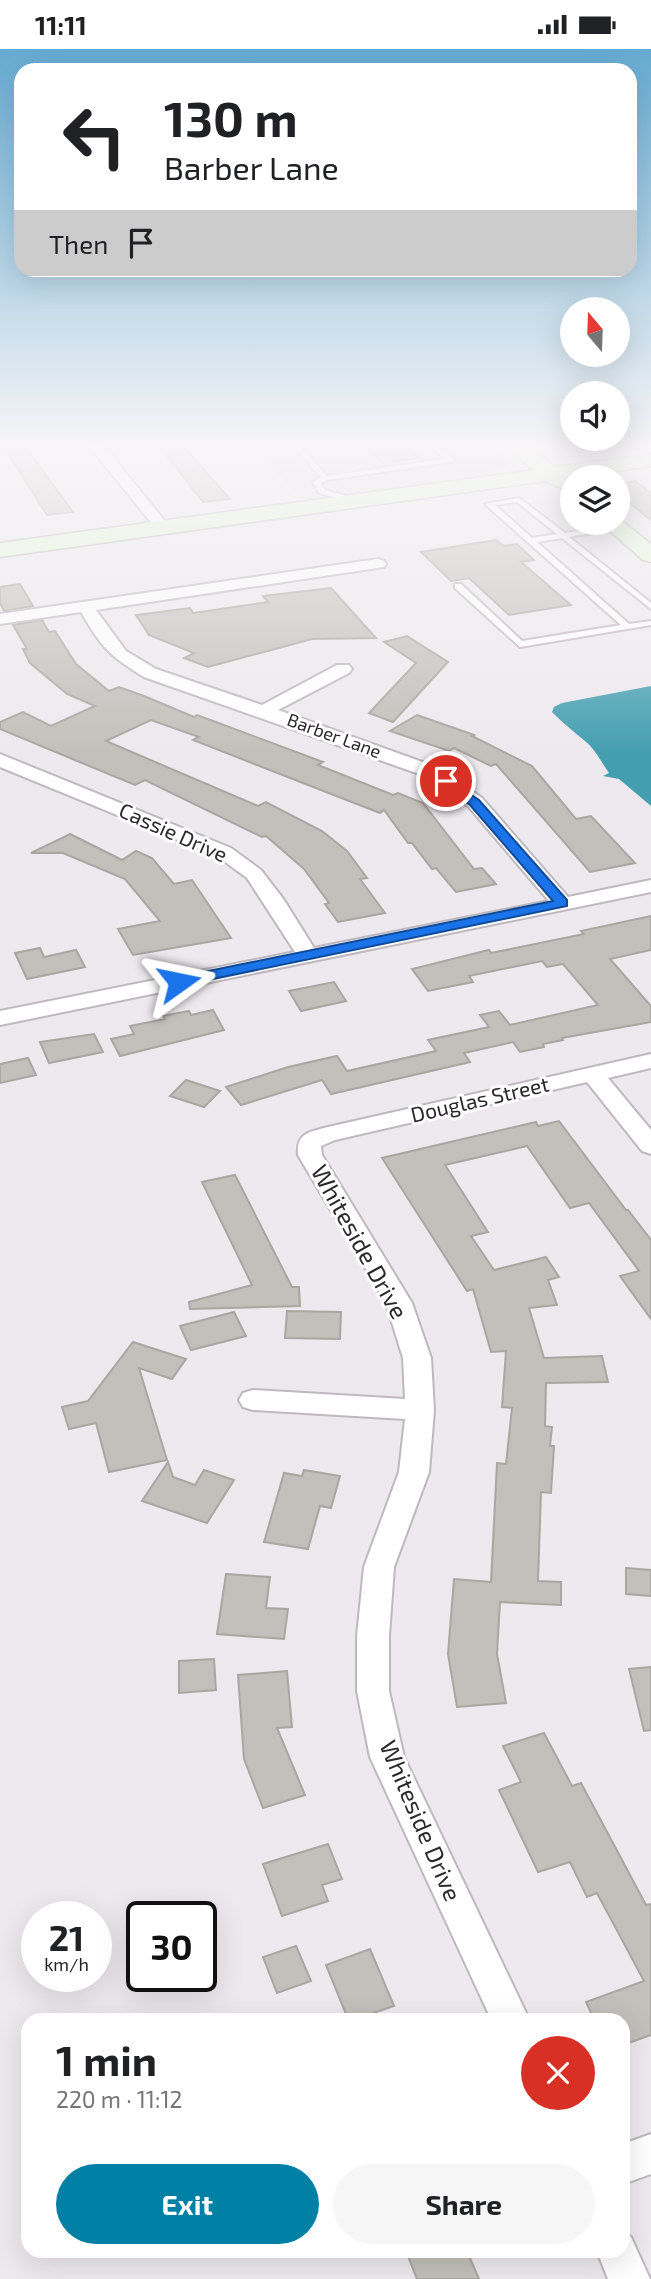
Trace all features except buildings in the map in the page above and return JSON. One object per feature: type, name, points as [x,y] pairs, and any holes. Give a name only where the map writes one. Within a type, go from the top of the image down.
[{"type":"main road","points":[[0,550],[37,545]]},
{"type":"street","points":[[0,619],[378,564]]},
{"type":"street","name":"Barber Lane","points":[[85,607],[102,634],[120,655],[150,673],[432,772],[475,802],[562,903]]},
{"type":"street","points":[[263,711],[343,669]]},
{"type":"street","name":"Cassie Drive","points":[[0,760],[224,852],[254,874],[274,900],[308,955]]},
{"type":"street","points":[[0,1019],[651,885]]},
{"type":"street","name":"Douglas Street","points":[[309,1142],[328,1134],[651,1061]]},
{"type":"street","points":[[593,1075],[651,1146]]},
{"type":"street","name":"Whiteside Drive","points":[[309,1142],[310,1155],[399,1303],[417,1359],[420,1410],[415,1472],[379,1567],[373,1691],[387,1757],[507,2013]]},
{"type":"street","points":[[253,1400],[420,1410]]},
{"type":"street","points":[[630,2162],[651,2154]]},
{"type":"street","points":[[620,2258],[629,2279]]},
{"type":"lane","points":[[536,545],[628,627]]},
{"type":"lane","points":[[575,545],[651,607]]},
{"type":"lane","points":[[458,586],[520,644],[651,623]]},
{"type":"water","points":[[651,686],[651,806],[619,779],[603,776],[609,773],[592,748],[552,712],[554,707],[562,703]]},
{"type":"route","points":[[179,982],[562,903],[475,802],[446,781]]}]
